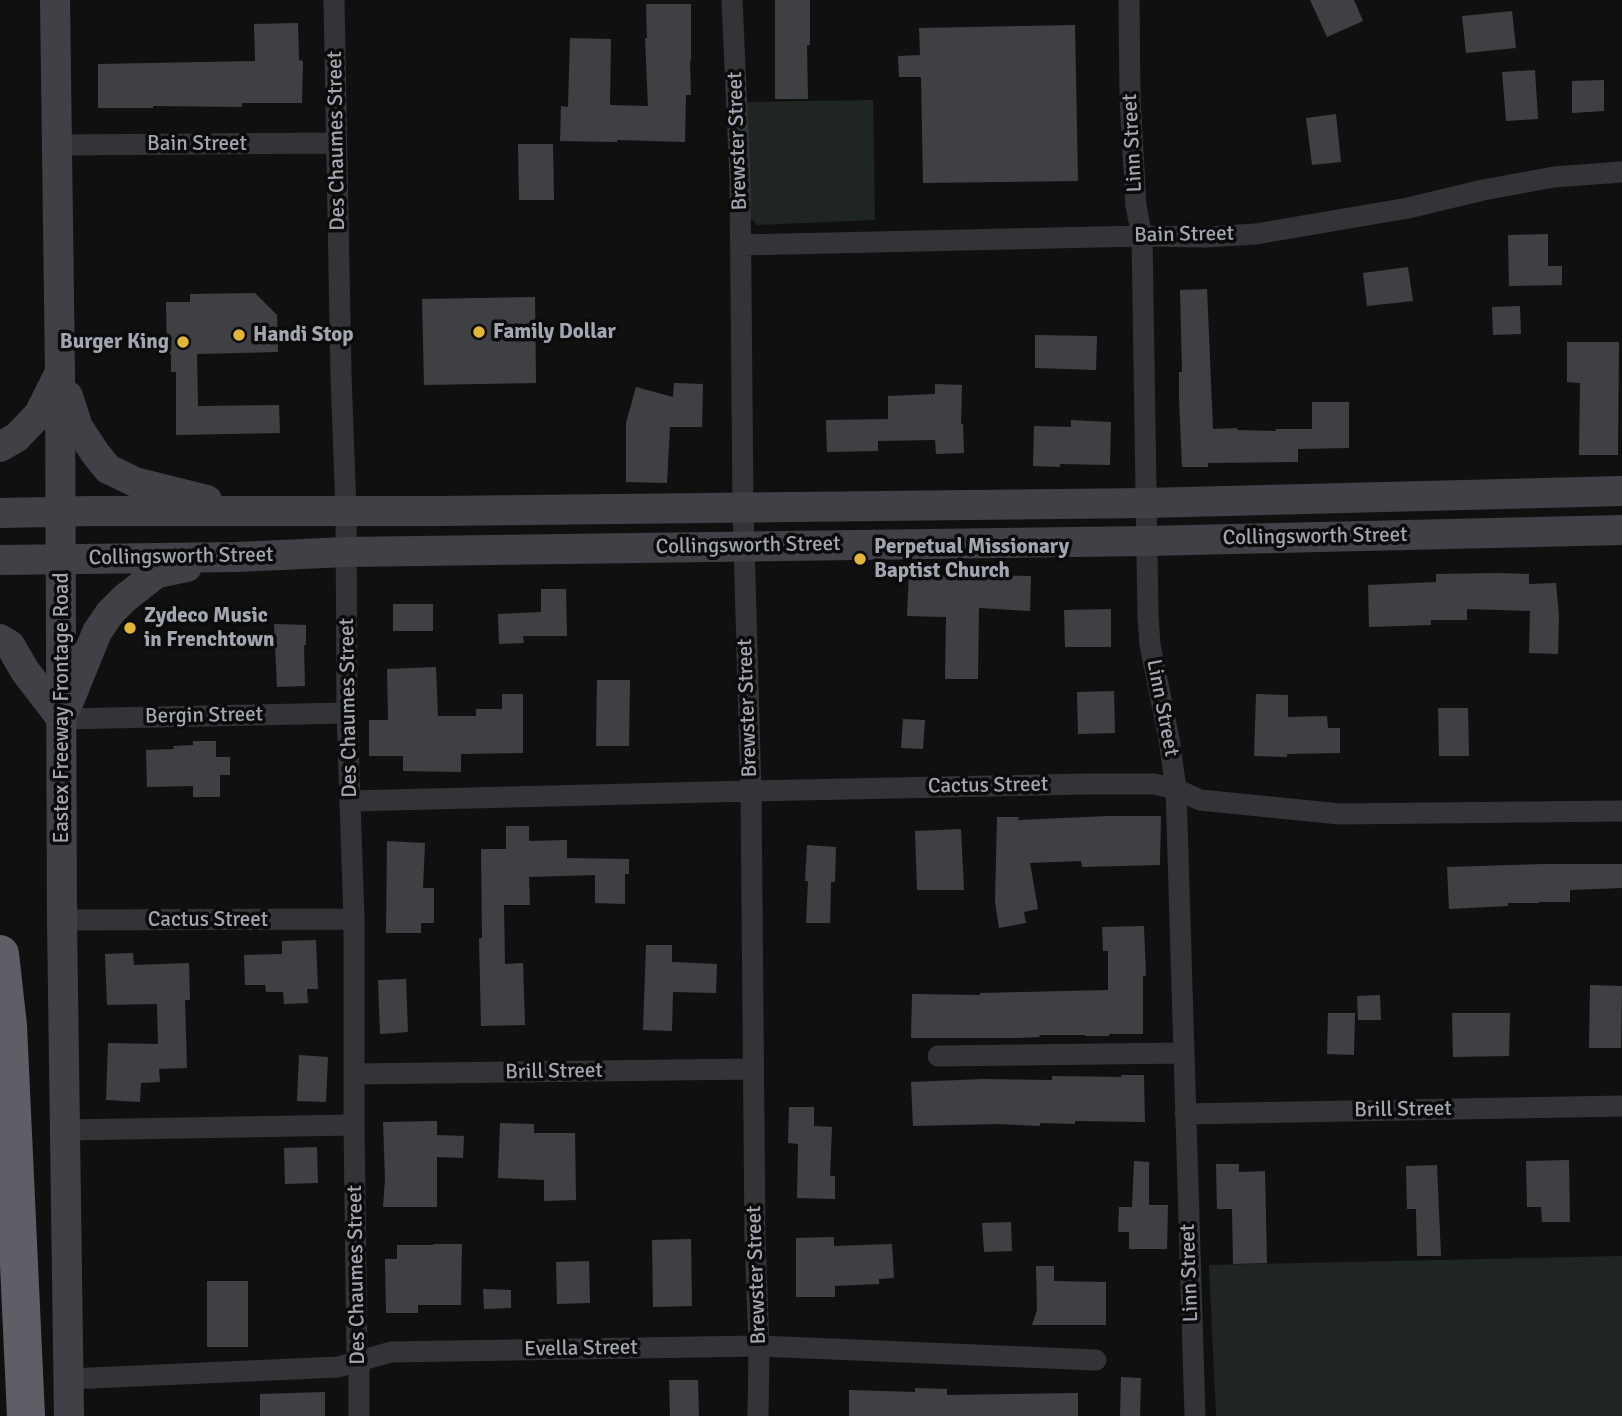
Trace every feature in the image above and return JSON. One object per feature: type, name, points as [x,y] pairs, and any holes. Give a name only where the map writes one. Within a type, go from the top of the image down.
[{"type":"highway","points":[[0,954],[8,1026],[26,1416]]},
{"type":"main road","name":"Eastex Freeway Frontage Road","points":[[55,0],[69,1416]]},
{"type":"main road","points":[[0,447],[17,438],[39,414],[60,372]]},
{"type":"main road","points":[[60,372],[78,427],[108,468],[135,482],[259,511]]},
{"type":"main road","name":"Collingsworth Street","points":[[0,513],[1147,503],[1622,491]]},
{"type":"main road","name":"Collingsworth Street","points":[[0,560],[236,557],[346,552],[1147,541],[1622,530]]},
{"type":"main road","points":[[62,719],[97,632],[125,598],[157,573],[236,557]]},
{"type":"main road","points":[[0,639],[10,645],[25,671],[62,719]]},
{"type":"street","name":"Des Chaumes Street","points":[[334,0],[346,511],[347,713],[354,919],[359,1416]]},
{"type":"street","name":"Brewster Street","points":[[732,0],[740,178],[758,1416]]},
{"type":"street","name":"Linn Street","points":[[1129,0],[1130,98],[1136,206],[1142,236],[1148,616],[1150,645],[1176,789],[1195,1416]]},
{"type":"street","name":"Bain Street","points":[[57,145],[337,143]]},
{"type":"street","name":"Bain Street","points":[[741,245],[1256,234],[1408,208],[1554,177],[1622,172]]},
{"type":"street","name":"Bergin Street","points":[[62,719],[347,713]]},
{"type":"street","name":"Cactus Street","points":[[351,802],[1154,784],[1176,789],[1200,800],[1340,814],[1622,811]]},
{"type":"street","name":"Cactus Street","points":[[62,920],[354,919]]},
{"type":"street","points":[[938,1056],[1183,1053]]},
{"type":"street","name":"Brill Street","points":[[354,1074],[754,1069]]},
{"type":"street","name":"Brill Street","points":[[1185,1114],[1622,1107]]},
{"type":"street","points":[[66,1130],[354,1125]]},
{"type":"street","name":"Evella Street","points":[[69,1379],[338,1367],[391,1352],[759,1346],[1096,1360]]},
{"type":"shaded area","points":[[873,100],[875,220],[757,225],[747,213],[747,102]]},
{"type":"shaded area","points":[[1622,1256],[1622,1416],[1216,1416],[1209,1265]]},
{"type":"building","points":[[775,0],[810,0],[808,99],[775,99]]},
{"type":"building","points":[[1310,0],[1354,0],[1363,21],[1327,37]]},
{"type":"building","points":[[646,4],[691,4],[691,95],[686,95],[685,142],[560,141],[561,106],[568,107],[570,38],[611,39],[610,105],[648,106]]},
{"type":"building","points":[[1512,11],[1516,48],[1466,53],[1462,16]]},
{"type":"building","points":[[298,23],[299,60],[303,61],[302,103],[242,103],[242,107],[98,108],[98,64],[255,61],[254,24]]},
{"type":"building","points":[[1075,25],[1078,181],[923,183],[921,77],[899,77],[898,56],[920,55],[919,28]]},
{"type":"building","points":[[1535,70],[1538,119],[1506,121],[1502,72]]},
{"type":"building","points":[[1604,80],[1604,111],[1572,113],[1572,81]]},
{"type":"building","points":[[1336,114],[1341,162],[1312,165],[1306,118]]},
{"type":"building","points":[[518,144],[553,144],[554,200],[519,200]]},
{"type":"building","points":[[1548,234],[1548,266],[1562,266],[1562,285],[1509,286],[1508,235]]},
{"type":"building","points":[[1408,267],[1413,301],[1367,306],[1363,273]]},
{"type":"building","points":[[1207,289],[1213,429],[1312,429],[1312,402],[1349,402],[1349,448],[1298,449],[1298,462],[1208,463],[1208,467],[1182,467],[1179,399],[1179,372],[1182,372],[1180,290]]},
{"type":"building","points":[[255,293],[277,315],[278,352],[197,354],[198,406],[279,405],[280,433],[176,435],[176,372],[171,372],[171,354],[167,354],[166,302],[190,302],[190,294]]},
{"type":"building","points":[[535,297],[536,383],[424,385],[422,299]]},
{"type":"building","points":[[1520,306],[1521,334],[1493,335],[1492,307]]},
{"type":"building","points":[[1035,335],[1097,336],[1096,370],[1035,368]]},
{"type":"building","points":[[1567,342],[1619,342],[1618,455],[1579,455],[1580,383],[1567,382]]},
{"type":"building","points":[[674,383],[703,384],[702,427],[670,427],[667,483],[626,482],[626,423],[636,387],[673,397]]},
{"type":"building","points":[[935,384],[962,385],[961,424],[964,453],[936,454],[935,440],[878,441],[878,451],[827,452],[826,420],[888,419],[888,396],[935,394]]},
{"type":"building","points":[[1071,420],[1111,422],[1110,465],[1033,466],[1034,426],[1071,427]]},
{"type":"building","points":[[909,572],[980,572],[980,575],[1031,576],[1030,611],[979,608],[978,679],[945,679],[946,617],[907,616]]},
{"type":"building","points":[[1436,574],[1529,574],[1529,584],[1556,583],[1558,654],[1529,653],[1530,611],[1467,609],[1467,620],[1431,620],[1431,625],[1369,627],[1368,585],[1436,582]]},
{"type":"building","points":[[541,589],[566,589],[567,636],[523,636],[524,643],[499,644],[498,614],[541,612]]},
{"type":"building","points":[[393,604],[433,604],[433,631],[393,631]]},
{"type":"building","points":[[1111,609],[1111,647],[1065,647],[1064,610]]},
{"type":"building","points":[[274,624],[306,625],[305,686],[277,687]]},
{"type":"building","points":[[436,667],[438,716],[476,716],[476,709],[502,709],[502,694],[523,694],[523,753],[461,754],[461,772],[403,771],[403,756],[369,756],[369,720],[388,720],[387,669]]},
{"type":"building","points":[[597,680],[630,680],[629,746],[596,746]]},
{"type":"building","points":[[1114,691],[1115,733],[1078,734],[1077,692]]},
{"type":"building","points":[[1256,694],[1288,695],[1288,717],[1327,716],[1328,728],[1340,728],[1340,753],[1287,754],[1287,757],[1254,756]]},
{"type":"building","points":[[1438,708],[1468,708],[1469,756],[1439,756]]},
{"type":"building","points":[[903,719],[925,720],[923,749],[901,748]]},
{"type":"building","points":[[193,741],[216,741],[216,757],[230,757],[230,775],[220,775],[220,797],[193,797],[193,786],[147,787],[146,750],[174,749],[173,746],[193,745]]},
{"type":"building","points":[[1161,816],[1160,865],[1082,867],[1081,861],[1030,863],[1038,909],[1024,912],[1026,923],[999,928],[995,902],[997,817],[1019,817],[1018,820]]},
{"type":"building","points":[[506,826],[529,826],[529,841],[567,840],[567,858],[629,859],[629,874],[625,874],[625,904],[595,903],[595,875],[529,877],[530,905],[504,905],[505,964],[523,963],[525,1025],[481,1026],[481,849],[506,849]]},
{"type":"building","points":[[961,829],[964,890],[917,890],[915,831]]},
{"type":"building","points":[[387,841],[425,843],[423,888],[434,888],[434,923],[421,923],[421,933],[386,933]]},
{"type":"building","points":[[807,845],[836,847],[835,882],[831,882],[830,923],[806,923]]},
{"type":"building","points":[[1622,864],[1622,888],[1570,890],[1570,902],[1508,903],[1508,906],[1449,909],[1447,867]]},
{"type":"building","points":[[1144,926],[1146,976],[1143,976],[1143,1034],[911,1038],[912,994],[980,995],[1108,990],[1108,951],[1103,951],[1102,927]]},
{"type":"building","points":[[316,940],[318,989],[307,989],[308,1003],[284,1004],[283,992],[266,992],[265,985],[245,985],[244,955],[282,954],[282,941]]},
{"type":"building","points":[[646,945],[672,945],[672,962],[717,964],[716,993],[673,992],[672,1031],[643,1030]]},
{"type":"building","points":[[133,953],[134,965],[189,963],[190,1000],[185,1000],[187,1068],[159,1069],[160,1082],[141,1083],[140,1102],[106,1100],[108,1043],[158,1044],[157,1004],[107,1005],[105,954]]},
{"type":"building","points":[[406,979],[408,1032],[380,1034],[378,980]]},
{"type":"building","points":[[1590,985],[1622,986],[1621,1048],[1589,1048]]},
{"type":"building","points":[[1380,995],[1381,1020],[1358,1020],[1357,996]]},
{"type":"building","points":[[1328,1013],[1355,1013],[1354,1055],[1327,1054]]},
{"type":"building","points":[[1452,1013],[1510,1013],[1509,1056],[1453,1057]]},
{"type":"building","points":[[299,1055],[328,1057],[326,1102],[297,1101]]},
{"type":"building","points":[[1121,1075],[1144,1075],[1145,1122],[1075,1121],[1075,1124],[1040,1123],[1040,1126],[913,1126],[911,1082],[1052,1080],[1052,1076],[1122,1077]]},
{"type":"building","points":[[789,1107],[814,1107],[814,1126],[832,1127],[830,1176],[835,1176],[835,1199],[797,1198],[798,1144],[788,1143]]},
{"type":"building","points":[[437,1121],[437,1135],[464,1136],[463,1158],[437,1157],[437,1207],[383,1207],[383,1122]]},
{"type":"building","points":[[500,1123],[534,1124],[534,1133],[575,1133],[576,1200],[544,1201],[544,1180],[498,1178]]},
{"type":"building","points":[[317,1147],[318,1183],[285,1184],[284,1148]]},
{"type":"building","points":[[1569,1160],[1570,1222],[1542,1222],[1541,1207],[1527,1207],[1526,1161]]},
{"type":"building","points":[[1134,1161],[1149,1162],[1149,1205],[1168,1205],[1167,1249],[1129,1249],[1129,1232],[1118,1232],[1119,1207],[1132,1207]]},
{"type":"building","points":[[1216,1164],[1239,1164],[1239,1172],[1265,1171],[1267,1263],[1233,1264],[1232,1209],[1217,1209]]},
{"type":"building","points":[[1437,1165],[1441,1256],[1417,1256],[1416,1209],[1407,1209],[1406,1166]]},
{"type":"building","points":[[1011,1222],[1012,1251],[984,1252],[982,1223]]},
{"type":"building","points":[[834,1237],[834,1246],[892,1244],[894,1278],[879,1279],[879,1284],[835,1286],[835,1297],[796,1297],[796,1238]]},
{"type":"building","points":[[691,1239],[692,1306],[653,1307],[652,1240]]},
{"type":"building","points":[[462,1244],[461,1305],[418,1305],[418,1313],[386,1313],[385,1259],[397,1259],[397,1245]]},
{"type":"building","points":[[589,1261],[590,1303],[557,1304],[556,1262]]},
{"type":"building","points":[[1036,1266],[1054,1266],[1054,1281],[1106,1282],[1106,1325],[1032,1325],[1037,1310]]},
{"type":"building","points":[[207,1281],[248,1281],[248,1347],[207,1347]]},
{"type":"building","points":[[483,1289],[511,1290],[511,1308],[484,1309]]},
{"type":"building","points":[[1121,1377],[1141,1378],[1140,1416],[1120,1416]]},
{"type":"building","points":[[669,1380],[698,1380],[699,1416],[670,1416]]},
{"type":"building","points":[[915,1388],[947,1389],[947,1395],[1078,1393],[1078,1416],[849,1416],[849,1390],[915,1392]]},
{"type":"building","points":[[325,1392],[325,1416],[260,1416],[260,1394]]},
{"type":"place","name":"Family Dollar","points":[[479,332]]},
{"type":"place","name":"Handi Stop","points":[[239,335]]},
{"type":"place","name":"Burger King","points":[[183,342]]},
{"type":"place","name":"Perpetual Missionary Baptist Church","points":[[860,559]]},
{"type":"place","name":"Zydeco Music in Frenchtown","points":[[130,628]]}]
